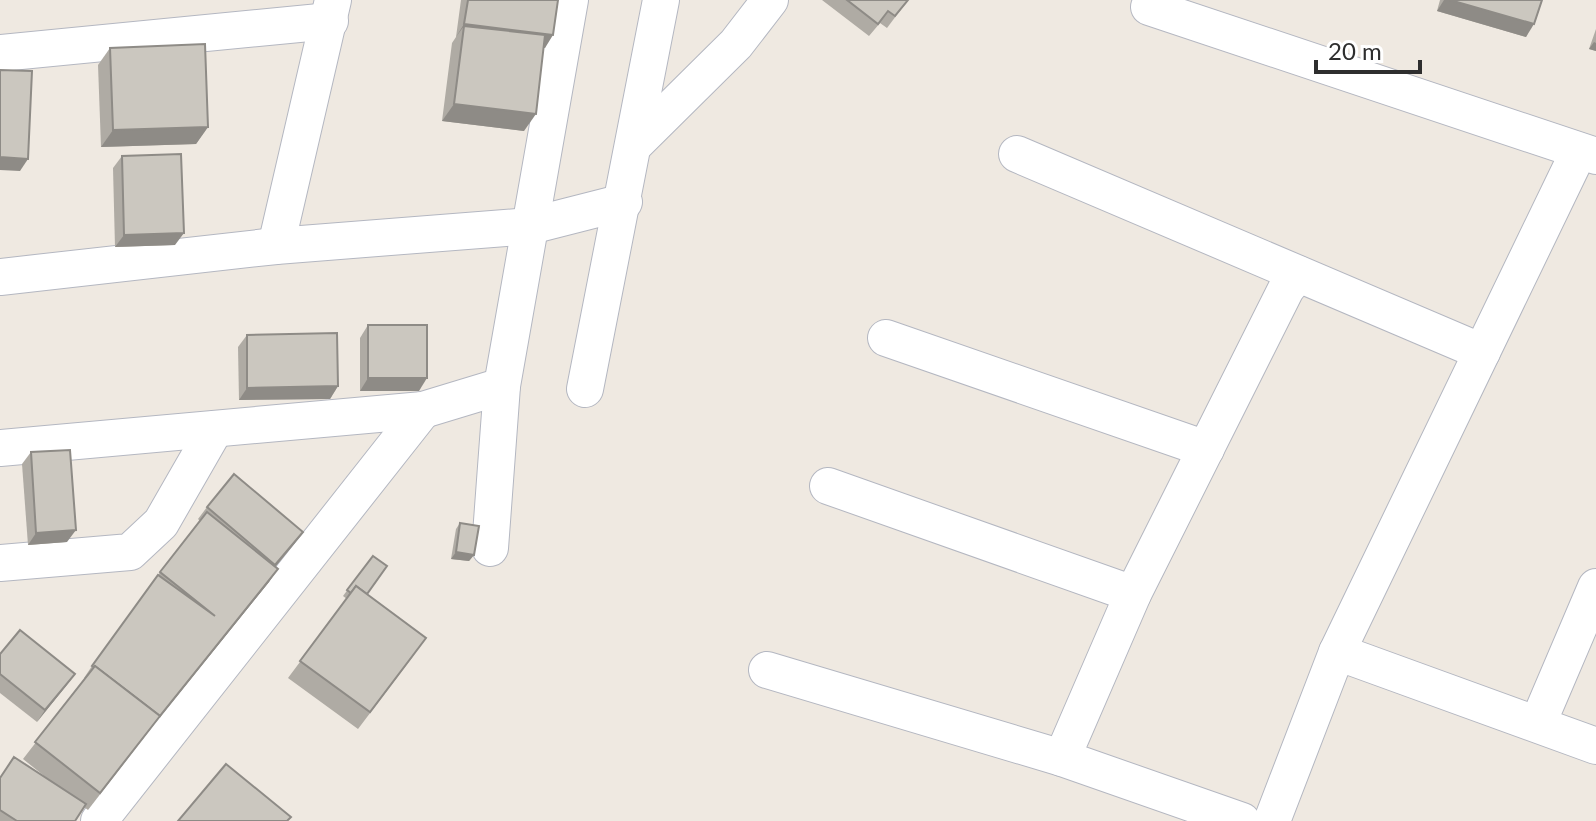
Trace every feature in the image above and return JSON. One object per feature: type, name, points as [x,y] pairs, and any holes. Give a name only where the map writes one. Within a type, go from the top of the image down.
[{"type":"street","points":[[490,548],[502,386],[570,0]]},
{"type":"street","points":[[585,389],[624,202],[661,0]]},
{"type":"street","points":[[634,145],[736,44],[770,0]]},
{"type":"street","points":[[1149,7],[1588,153],[1482,352],[1337,652],[1272,821]]},
{"type":"street","points":[[0,53],[332,10],[276,246]]},
{"type":"street","points":[[1017,154],[1482,352]]},
{"type":"street","points":[[0,277],[276,246],[530,226],[624,202]]},
{"type":"street","points":[[1062,758],[1133,594],[1286,289],[1298,274]]},
{"type":"street","points":[[886,338],[1206,449]]},
{"type":"street","points":[[0,448],[423,410],[502,386]]},
{"type":"street","points":[[99,821],[423,410]]},
{"type":"street","points":[[0,563],[130,552],[161,523],[215,429]]},
{"type":"street","points":[[828,486],[1133,594]]},
{"type":"street","points":[[1538,723],[1596,587]]},
{"type":"street","points":[[1337,652],[1596,746]]},
{"type":"street","points":[[767,670],[1062,758],[1242,821]]},
{"type":"building","points":[[468,0],[558,0],[553,35],[464,24]]},
{"type":"building","points":[[847,0],[908,0],[895,16],[888,11],[878,24]]},
{"type":"building","points":[[1450,0],[1542,0],[1534,24]]},
{"type":"building","points":[[464,26],[545,35],[536,114],[454,104]]},
{"type":"building","points":[[205,44],[208,127],[113,130],[110,48]]},
{"type":"building","points":[[0,70],[32,71],[28,159],[0,157]]},
{"type":"building","points":[[181,154],[184,233],[124,235],[122,156]]},
{"type":"building","points":[[368,325],[427,325],[427,378],[368,378]]},
{"type":"building","points":[[337,333],[338,386],[247,388],[247,335]]},
{"type":"building","points":[[70,450],[76,530],[36,533],[31,452]]},
{"type":"building","points":[[234,474],[303,532],[275,565],[207,507]]},
{"type":"building","points":[[207,512],[278,569],[160,716],[92,666],[158,575],[215,616],[160,572]]},
{"type":"building","points":[[460,523],[479,526],[474,555],[456,552]]},
{"type":"building","points":[[373,556],[387,566],[367,594],[356,586],[351,593],[347,590]]},
{"type":"building","points":[[356,586],[426,638],[370,712],[300,661]]},
{"type":"building","points":[[20,630],[75,674],[45,710],[0,674],[0,654]]},
{"type":"building","points":[[95,666],[160,716],[100,793],[35,742]]},
{"type":"building","points":[[14,757],[86,804],[75,821],[17,821],[0,810],[0,778]]},
{"type":"building","points":[[226,764],[291,817],[287,821],[178,821]]}]
